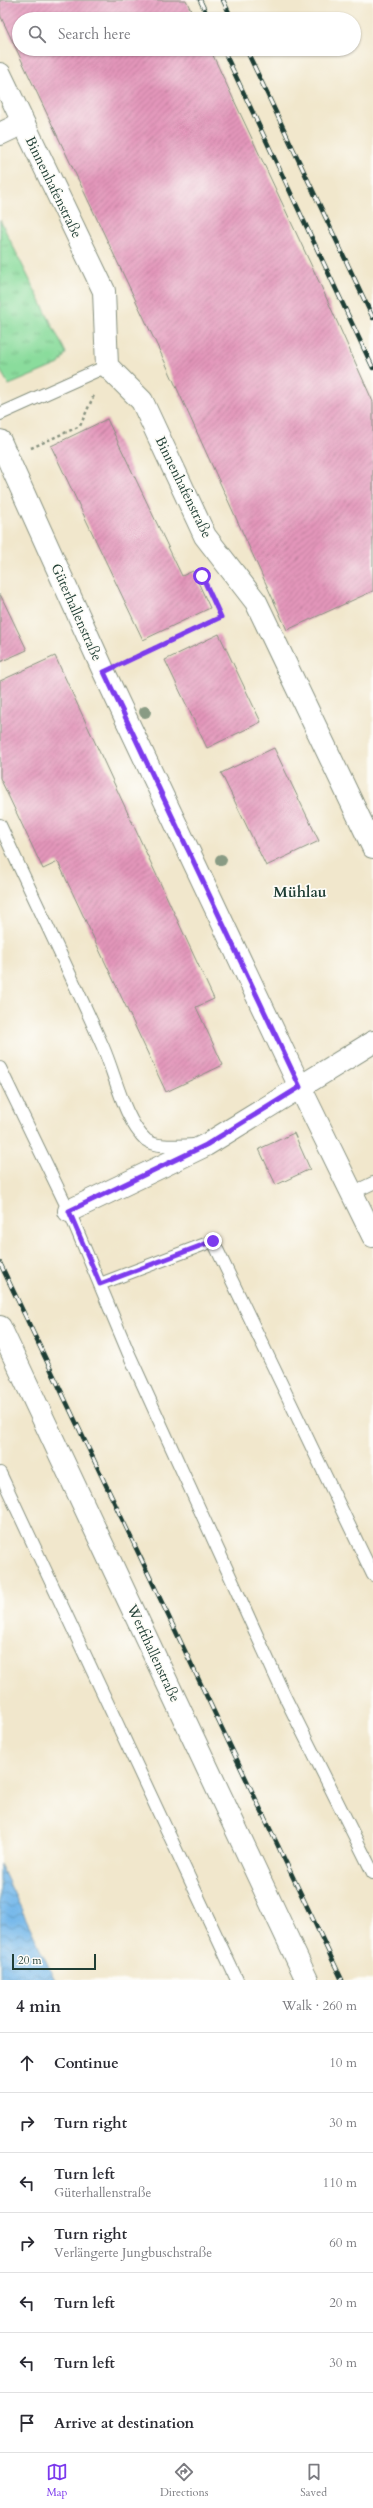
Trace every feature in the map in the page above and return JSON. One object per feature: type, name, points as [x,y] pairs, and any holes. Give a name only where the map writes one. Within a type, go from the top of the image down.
[{"type":"street","name":"Binnenhafenstraße","points":[[0,74],[104,291],[107,366],[142,401],[205,536],[256,602],[373,847]]},
{"type":"street","name":"Binnenhafenstraße","points":[[0,134],[23,123]]},
{"type":"street","name":"Güterhallenstraße","points":[[5,450],[104,672],[300,1087],[373,1236]]},
{"type":"street","points":[[69,1211],[206,1145],[373,1042]]},
{"type":"street","name":"Werfthallenstraße","points":[[0,1327],[307,1980]]},
{"type":"lane","points":[[0,414],[107,366]]},
{"type":"lane","points":[[0,825],[104,1049],[121,1095],[139,1132],[147,1141],[158,1144],[206,1145]]},
{"type":"lane","points":[[0,1068],[69,1211],[100,1284],[281,1689],[373,1873]]},
{"type":"lane","points":[[352,1193],[373,1183]]},
{"type":"lane","points":[[100,1284],[213,1241],[373,1575]]},
{"type":"lane","points":[[0,1473],[237,1980]]},
{"type":"path","points":[[5,450],[80,426],[107,366]]},
{"type":"path","points":[[104,672],[221,617],[202,576]]},
{"type":"green space","points":[[0,220],[66,353],[59,364],[9,385],[0,370]]},
{"type":"water","points":[[0,1864],[55,1980],[0,1980]]},
{"type":"building","points":[[0,0],[186,0],[192,12],[12,12],[12,40],[0,15]]},
{"type":"building","points":[[19,56],[213,56],[321,286],[373,402],[373,591],[287,630],[164,360]]},
{"type":"building","points":[[107,419],[182,576],[193,571],[210,608],[143,640],[51,446]]},
{"type":"building","points":[[0,594],[27,650],[0,662]]},
{"type":"building","points":[[219,634],[261,722],[207,748],[165,660]]},
{"type":"building","points":[[55,656],[214,999],[196,1007],[223,1065],[166,1092],[58,862],[43,869],[0,778],[0,681]]},
{"type":"building","points":[[274,748],[319,841],[266,866],[221,773]]},
{"type":"building","points":[[294,1133],[310,1169],[276,1185],[259,1149]]},
{"type":"railway","points":[[200,0],[206,12]]},
{"type":"railway","points":[[223,0],[229,12]]},
{"type":"railway","points":[[226,56],[373,368]]},
{"type":"railway","points":[[249,56],[373,318]]},
{"type":"railway","points":[[0,1263],[342,1980]]},
{"type":"district","name":"Mühlau","points":[[300,892]]},
{"type":"route","points":[[202,576],[221,617],[104,672],[300,1087],[206,1145],[69,1211],[100,1284],[213,1241]]}]
